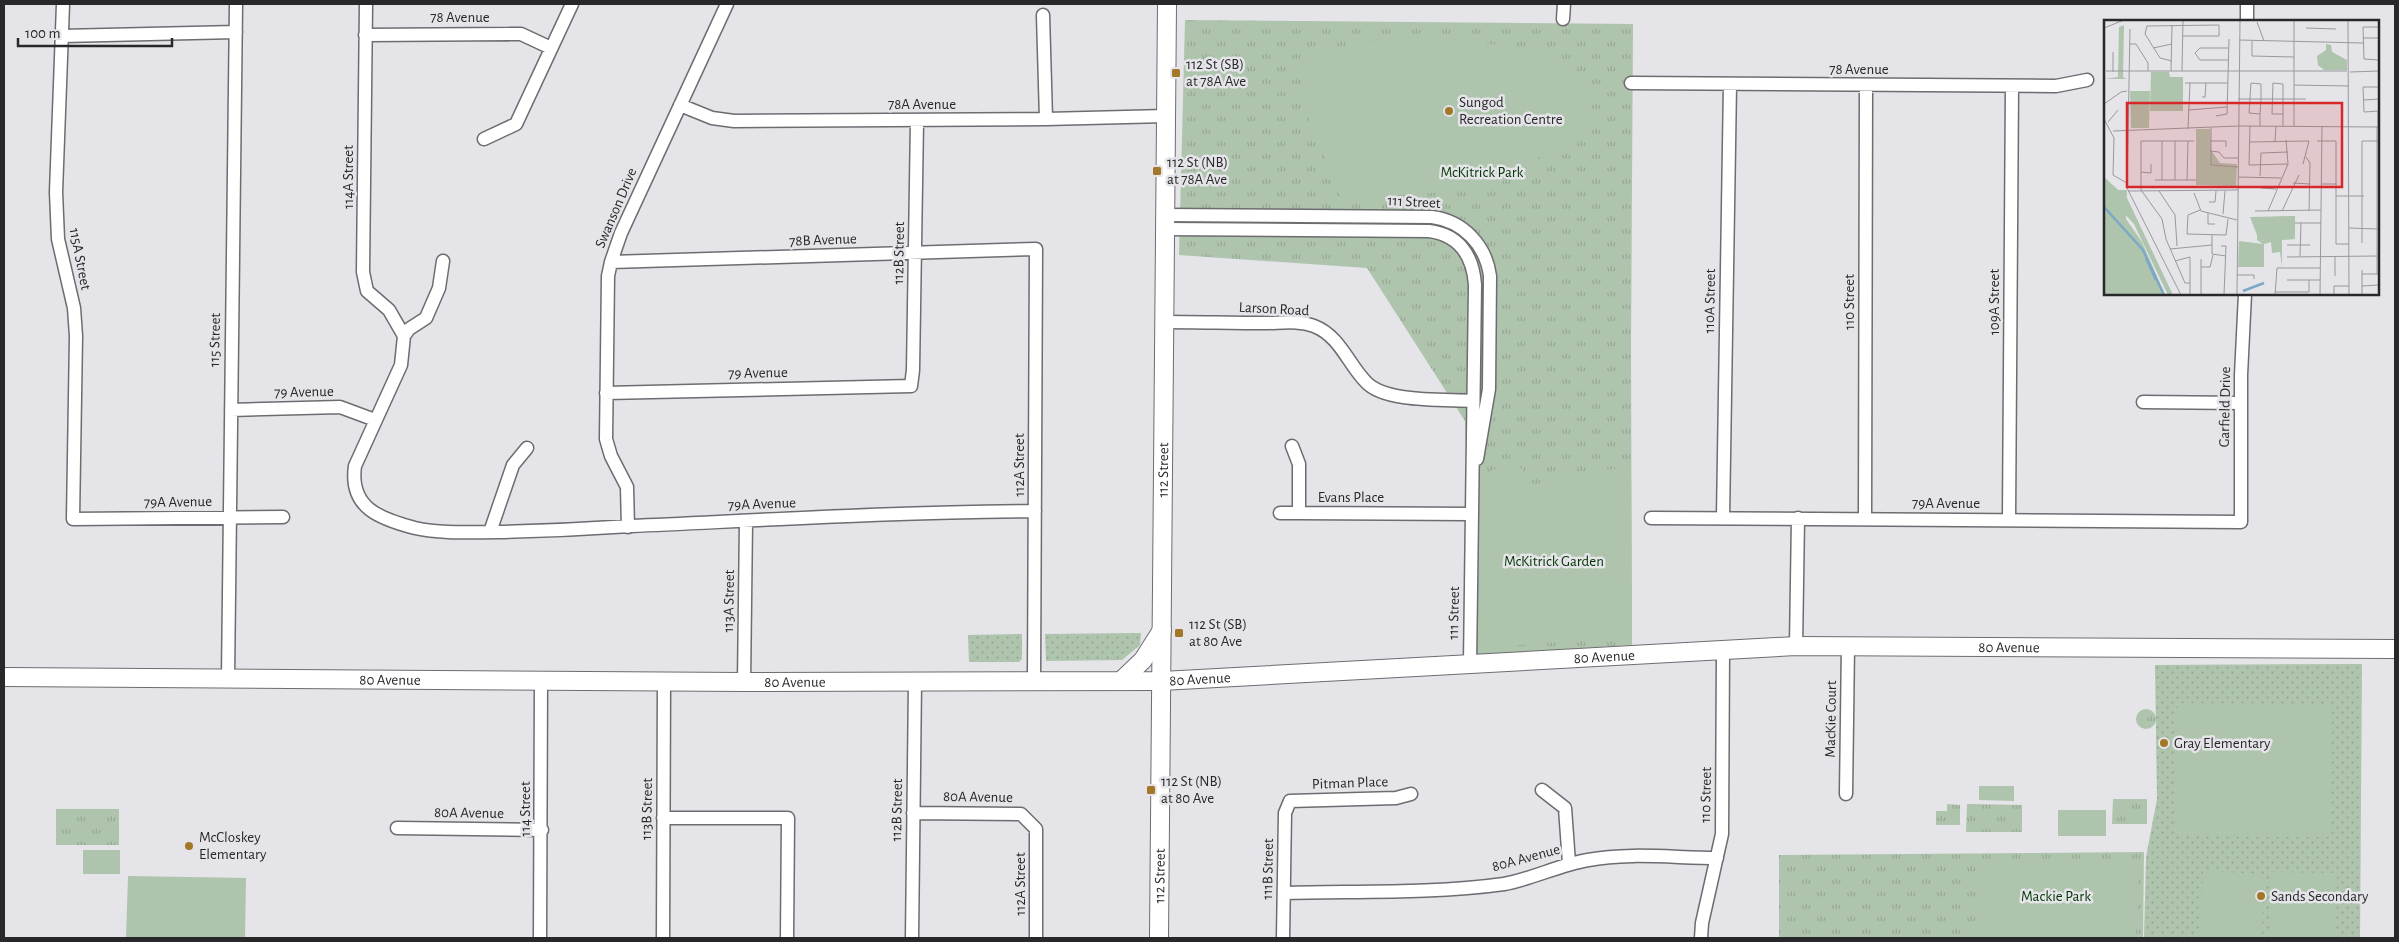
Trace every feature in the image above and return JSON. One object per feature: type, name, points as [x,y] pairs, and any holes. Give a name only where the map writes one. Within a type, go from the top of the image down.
[{"type":"street","name":"115A Street","points":[[63,4],[57,201],[58,239],[74,308],[76,336],[73,519]]},
{"type":"street","name":"115 Street","points":[[228,678],[236,4]]},
{"type":"street","name":"114A Street","points":[[366,4],[363,272],[367,291],[389,310],[404,336]]},
{"type":"street","points":[[484,139],[516,124],[572,4]]},
{"type":"street","name":"Swanson Drive","points":[[628,527],[627,487],[611,456],[606,439],[608,276],[621,233],[727,4]]},
{"type":"street","name":"112 Street","points":[[1159,938],[1167,4]]},
{"type":"street","points":[[1563,19],[1564,4]]},
{"type":"street","points":[[2247,4],[2247,20]]},
{"type":"street","points":[[1043,15],[1046,120]]},
{"type":"street","points":[[62,36],[236,32]]},
{"type":"street","name":"78 Avenue","points":[[365,35],[521,34],[551,48]]},
{"type":"street","name":"78 Avenue","points":[[1631,84],[2056,86],[2087,80]]},
{"type":"street","name":"110A Street","points":[[1724,518],[1730,84]]},
{"type":"street","name":"110 Street","points":[[1865,519],[1866,86]]},
{"type":"street","name":"109A Street","points":[[2009,519],[2012,86]]},
{"type":"street","name":"78A Avenue","points":[[680,105],[712,118],[734,121],[1046,120],[1166,116]]},
{"type":"street","name":"112B Street","points":[[911,386],[917,121]]},
{"type":"street","name":"111 Street","points":[[1165,222],[1432,217],[1451,222],[1466,232],[1481,247],[1486,258],[1490,276],[1489,389],[1479,451],[1472,473]]},
{"type":"street","name":"111 Street","points":[[1165,222],[1429,231],[1451,237],[1466,251],[1474,274],[1470,664]]},
{"type":"street","name":"78B Avenue","points":[[611,262],[1036,249]]},
{"type":"street","name":"112A Street","points":[[1034,681],[1036,249]]},
{"type":"street","points":[[375,420],[401,365],[404,336],[409,329],[426,318],[439,288],[443,261]]},
{"type":"street","name":"Garfield Drive","points":[[2241,522],[2241,403],[2246,295]]},
{"type":"street","name":"Larson Road","points":[[1165,322],[1293,323],[1314,326],[1332,338],[1347,355],[1365,382],[1374,389],[1396,396],[1473,400]]},
{"type":"street","name":"79 Avenue","points":[[606,393],[911,386]]},
{"type":"street","points":[[2143,402],[2241,403]]},
{"type":"street","name":"79 Avenue","points":[[231,410],[340,407],[375,420]]},
{"type":"street","name":"79A Avenue","points":[[375,420],[355,466],[353,482],[357,496],[371,512],[415,528],[453,532],[490,532],[1035,511]]},
{"type":"street","name":"Evans Place","points":[[1292,446],[1299,464],[1299,513],[1472,514]]},
{"type":"street","points":[[490,532],[513,465],[527,448]]},
{"type":"street","points":[[1280,514],[1299,513]]},
{"type":"street","name":"79A Avenue","points":[[73,519],[283,516]]},
{"type":"street","name":"79A Avenue","points":[[1651,518],[2241,522]]},
{"type":"street","points":[[1796,646],[1798,518]]},
{"type":"street","name":"113A Street","points":[[744,682],[746,521]]},
{"type":"street","points":[[1121,681],[1143,660],[1162,630]]},
{"type":"street","name":"MacKie Court","points":[[1846,794],[1848,645]]},
{"type":"street","name":"80 Avenue","points":[[4,677],[744,682],[1162,681],[1796,646],[2395,649]]},
{"type":"street","name":"110 Street","points":[[1701,938],[1702,923],[1722,834],[1723,651]]},
{"type":"street","name":"114 Street","points":[[540,938],[542,830],[541,680]]},
{"type":"street","name":"113B Street","points":[[663,938],[664,680]]},
{"type":"street","name":"112B Street","points":[[912,938],[915,682]]},
{"type":"street","points":[[1542,790],[1565,808],[1569,863]]},
{"type":"street","name":"Pitman Place","points":[[1290,801],[1396,798],[1411,794]]},
{"type":"street","name":"111B Street","points":[[1283,938],[1285,814],[1290,801]]},
{"type":"street","name":"80A Avenue","points":[[913,813],[1021,814],[1036,829]]},
{"type":"street","points":[[663,818],[788,818],[787,938]]},
{"type":"street","name":"80A Avenue","points":[[397,828],[542,830]]},
{"type":"street","name":"112A Street","points":[[1036,829],[1036,938]]},
{"type":"street","name":"80A Avenue","points":[[1284,893],[1459,888],[1496,884],[1569,863],[1623,857],[1717,858]]},
{"type":"green space","name":"McKitrick Park","points":[[1185,20],[1633,24],[1632,645],[1474,655],[1465,421],[1367,268],[1179,255]]},
{"type":"green space","name":"Sungod Recreation Centre","points":[[1406,34],[1553,51],[1579,72],[1596,120],[1491,189],[1341,199],[1302,103],[1304,57]]},
{"type":"green space","name":"McKitrick Garden","points":[[1510,461],[1522,469],[1524,481],[1536,484],[1570,476],[1590,479],[1606,470],[1631,467],[1632,637],[1474,648],[1478,478]]},
{"type":"green space","points":[[1141,633],[1140,645],[1122,660],[1046,661],[1045,634]]},
{"type":"green space","points":[[1022,634],[1022,659],[1019,662],[969,662],[968,635]]},
{"type":"green space","points":[[2362,664],[2360,938],[2144,938],[2146,857],[2157,799],[2155,665]]},
{"type":"green space","points":[[2181,703],[2332,704],[2331,837],[2174,836],[2175,711]]},
{"type":"green space","points":[[2146,709],[2153,712],[2156,719],[2153,726],[2146,729],[2139,726],[2136,719],[2139,712]]},
{"type":"green space","points":[[1979,786],[2014,786],[2014,801],[1979,800]]},
{"type":"green space","points":[[2113,799],[2147,799],[2147,824],[2112,824]]},
{"type":"green space","points":[[1947,804],[1960,805],[1960,825],[1936,825],[1936,811],[1947,811]]},
{"type":"green space","points":[[1967,804],[2022,805],[2022,832],[1966,832]]},
{"type":"green space","points":[[56,809],[119,809],[119,845],[56,845]]},
{"type":"green space","points":[[2058,810],[2106,810],[2106,836],[2058,836]]},
{"type":"green space","points":[[83,850],[120,850],[120,874],[83,874]]},
{"type":"green space","name":"Mackie Park","points":[[2144,852],[2143,938],[1779,938],[1779,855]]},
{"type":"green space","points":[[1979,863],[2138,863],[2136,938],[1979,937]]},
{"type":"green space","points":[[2203,871],[2264,874],[2262,938],[2200,938]]},
{"type":"green space","points":[[2271,872],[2337,873],[2335,938],[2269,938]]},
{"type":"green space","points":[[128,876],[246,878],[245,938],[126,938]]},
{"type":"place","name":"112 St (SB) at 78A Ave","points":[[1176,73]]},
{"type":"place","name":"Sungod Recreation Centre","points":[[1449,111]]},
{"type":"place","name":"112 St (NB) at 78A Ave","points":[[1157,171]]},
{"type":"place","name":"112 St (SB) at 80 Ave","points":[[1179,633]]},
{"type":"place","name":"Gray Elementary","points":[[2164,743]]},
{"type":"place","name":"112 St (NB) at 80 Ave","points":[[1151,790]]},
{"type":"place","name":"McCloskey Elementary","points":[[189,846]]},
{"type":"place","name":"Sands Secondary","points":[[2261,896]]}]
